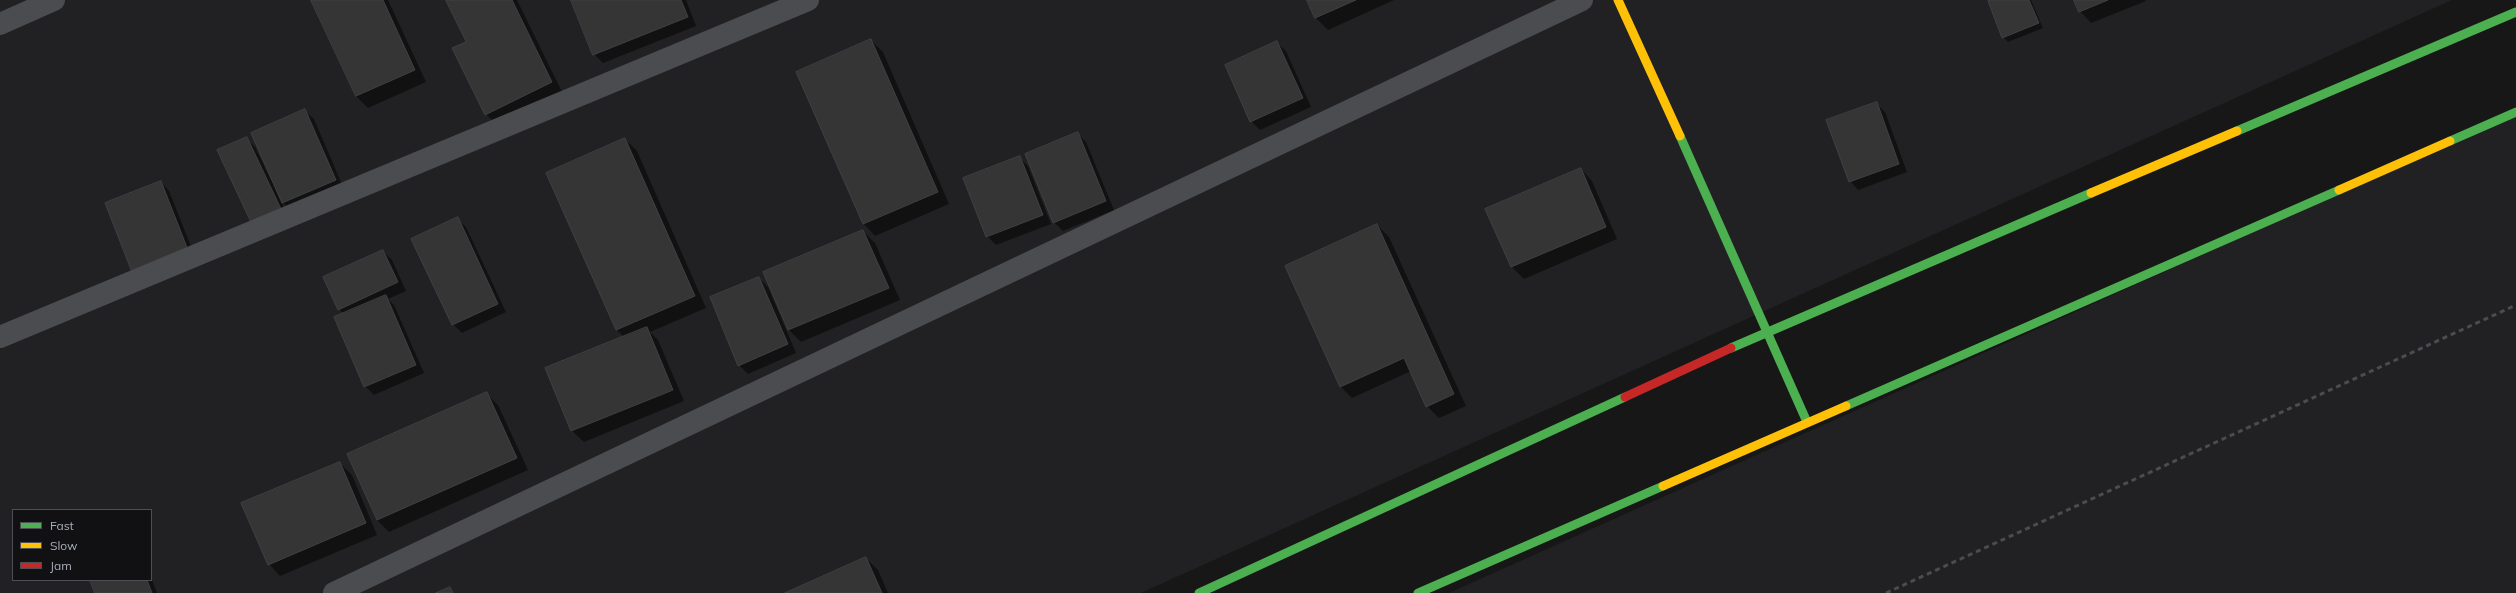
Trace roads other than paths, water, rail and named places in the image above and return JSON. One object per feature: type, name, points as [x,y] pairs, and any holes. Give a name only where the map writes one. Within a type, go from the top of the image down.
[{"type":"street","points":[[0,24],[54,0]]},
{"type":"street","points":[[0,337],[808,0]]},
{"type":"street","points":[[334,593],[1582,0]]},
{"type":"street","points":[[1618,0],[1768,331],[1807,422]]},
{"type":"street","points":[[1199,593],[1768,331],[2516,12]]},
{"type":"street","points":[[1418,593],[1807,422],[2146,276],[2516,112]]},
{"type":"railway","points":[[1886,593],[2516,305]]}]
